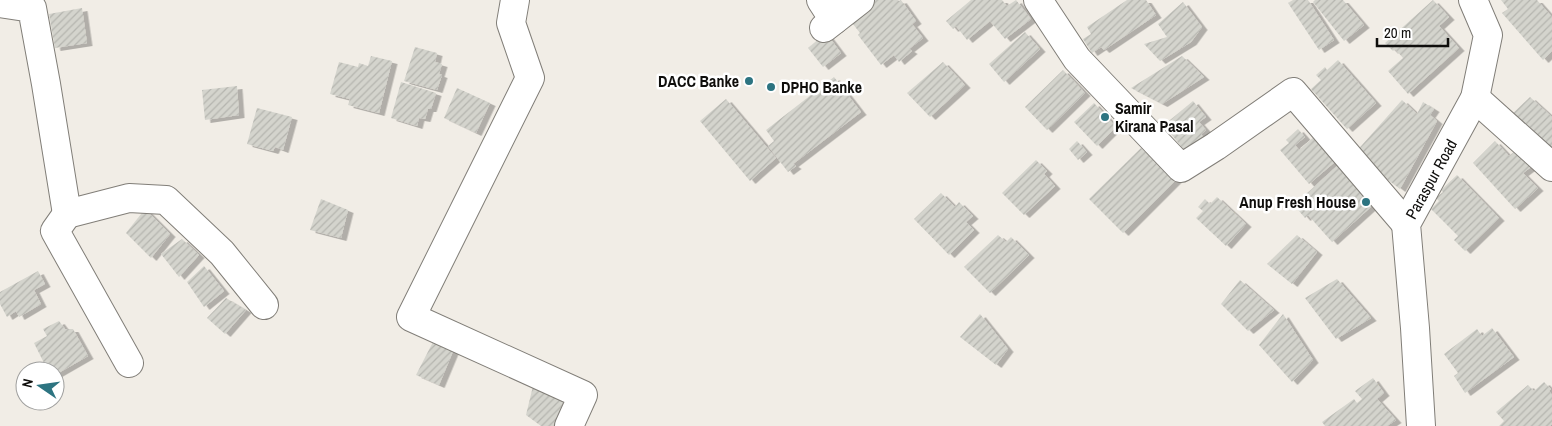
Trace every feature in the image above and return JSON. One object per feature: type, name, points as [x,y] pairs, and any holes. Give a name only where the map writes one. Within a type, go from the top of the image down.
[{"type":"street","points":[[515,0],[511,23],[530,78],[411,317],[583,395],[569,426]]},
{"type":"street","points":[[826,16],[860,0]]},
{"type":"street","points":[[1038,0],[1077,59],[1180,168],[1216,146],[1293,92],[1406,224]]},
{"type":"street","name":"Paraspur Road","points":[[1421,426],[1406,224],[1475,98],[1488,35],[1472,0]]},
{"type":"street","points":[[0,2],[32,8],[67,214]]},
{"type":"street","points":[[1475,98],[1552,167]]},
{"type":"street","points":[[130,363],[55,231],[67,214],[129,198],[166,200],[222,253],[264,305]]},
{"type":"building","points":[[868,0],[901,0],[916,21],[912,24],[923,38],[909,49],[912,51],[899,62],[894,55],[881,65],[858,35],[860,33],[849,19]]},
{"type":"building","points":[[971,0],[1002,0],[1007,6],[1016,0],[1031,19],[1005,39],[990,21],[967,40],[956,26],[953,29],[946,21]]},
{"type":"building","points":[[1127,0],[1146,0],[1156,15],[1104,50],[1101,47],[1092,53],[1083,39],[1091,34],[1087,27]]},
{"type":"building","points":[[1293,0],[1308,0],[1334,40],[1319,50],[1288,3]]},
{"type":"building","points":[[1315,0],[1343,0],[1364,25],[1344,41],[1313,2]]},
{"type":"building","points":[[1433,0],[1449,17],[1439,26],[1459,48],[1408,94],[1388,71],[1403,58],[1395,49],[1393,51],[1385,43]]},
{"type":"building","points":[[1501,0],[1537,0],[1552,17],[1552,51],[1543,60],[1502,13],[1508,9]]},
{"type":"building","points":[[1183,2],[1202,27],[1191,42],[1160,61],[1144,44],[1167,37],[1158,24]]},
{"type":"building","points":[[82,8],[87,43],[55,48],[49,14]]},
{"type":"building","points":[[1025,32],[1040,49],[1004,82],[989,64]]},
{"type":"building","points":[[826,33],[841,53],[823,67],[808,48]]},
{"type":"building","points":[[415,47],[437,53],[435,62],[442,64],[439,74],[442,75],[437,90],[404,81]]},
{"type":"building","points":[[371,56],[392,61],[379,113],[348,105],[350,99],[330,94],[339,62],[358,67],[359,63],[368,66]]},
{"type":"building","points":[[1182,56],[1204,77],[1162,104],[1131,88]]},
{"type":"building","points":[[1338,60],[1376,103],[1347,129],[1311,89],[1321,80],[1316,75],[1325,67],[1327,70]]},
{"type":"building","points":[[943,62],[965,85],[930,117],[907,93]]},
{"type":"building","points":[[1063,70],[1085,93],[1047,130],[1025,107]]},
{"type":"building","points":[[834,77],[861,112],[793,164],[796,166],[788,172],[768,146],[774,141],[766,130]]},
{"type":"building","points":[[401,82],[436,93],[431,109],[428,109],[425,119],[419,118],[417,126],[391,118]]},
{"type":"building","points":[[237,86],[239,115],[205,120],[202,90]]},
{"type":"building","points":[[457,88],[490,103],[476,133],[444,118]]},
{"type":"building","points":[[1530,97],[1552,117],[1552,159],[1508,118]]},
{"type":"building","points":[[726,99],[776,158],[750,181],[700,121]]},
{"type":"building","points":[[1402,100],[1417,114],[1423,102],[1434,109],[1430,115],[1437,121],[1400,189],[1354,154]]},
{"type":"building","points":[[1193,101],[1206,117],[1199,122],[1206,130],[1201,134],[1206,141],[1188,155],[1164,125]]},
{"type":"building","points":[[1094,103],[1116,127],[1097,146],[1074,122]]},
{"type":"building","points":[[257,108],[292,117],[283,150],[275,147],[273,151],[247,144]]},
{"type":"building","points":[[1298,129],[1305,137],[1295,145],[1299,150],[1315,136],[1336,161],[1309,184],[1280,150],[1289,143],[1286,140]]},
{"type":"building","points":[[1077,141],[1087,152],[1078,160],[1069,149]]},
{"type":"building","points":[[1495,141],[1509,156],[1515,151],[1531,167],[1523,173],[1538,188],[1515,209],[1473,163]]},
{"type":"building","points":[[1141,148],[1176,180],[1123,233],[1089,199]]},
{"type":"building","points":[[1036,160],[1047,171],[1044,174],[1055,186],[1024,215],[1002,193]]},
{"type":"building","points":[[1337,166],[1373,205],[1332,242],[1308,215],[1305,218],[1294,205]]},
{"type":"building","points":[[1457,175],[1499,218],[1465,251],[1454,240],[1458,236],[1431,209],[1439,201],[1436,198],[1443,192],[1441,190]]},
{"type":"building","points":[[941,193],[955,207],[959,202],[973,216],[966,222],[974,230],[949,255],[914,219]]},
{"type":"building","points":[[1217,197],[1246,224],[1226,246],[1196,218],[1203,211],[1198,207],[1205,199],[1210,204]]},
{"type":"building","points":[[321,199],[348,210],[341,238],[310,230]]},
{"type":"building","points":[[145,209],[170,234],[151,258],[126,233]]},
{"type":"building","points":[[998,235],[1006,242],[1011,237],[1029,255],[990,293],[964,267]]},
{"type":"building","points":[[1297,235],[1317,252],[1292,284],[1267,264]]},
{"type":"building","points":[[182,239],[199,255],[179,277],[161,254]]},
{"type":"building","points":[[204,266],[224,291],[204,307],[187,282]]},
{"type":"building","points":[[38,271],[45,284],[34,290],[41,304],[19,317],[16,311],[7,317],[0,304],[0,292]]},
{"type":"building","points":[[1337,279],[1371,318],[1336,339],[1305,298]]},
{"type":"building","points":[[1240,280],[1274,310],[1248,331],[1221,304]]},
{"type":"building","points":[[226,298],[246,310],[225,334],[207,318]]},
{"type":"building","points":[[980,314],[1008,349],[996,365],[960,337]]},
{"type":"building","points":[[1283,314],[1313,360],[1292,382],[1259,345]]},
{"type":"building","points":[[59,321],[65,329],[73,329],[88,356],[65,369],[65,361],[43,361],[34,343],[47,336],[43,329]]},
{"type":"building","points":[[1492,328],[1514,357],[1465,393],[1454,376],[1458,373],[1444,354],[1477,329],[1482,336]]},
{"type":"building","points":[[434,340],[454,349],[439,385],[416,375]]},
{"type":"building","points":[[1373,378],[1384,393],[1377,399],[1396,420],[1387,426],[1325,426],[1322,422],[1354,399],[1357,403],[1362,399],[1355,391]]},
{"type":"building","points":[[1544,382],[1551,389],[1549,391],[1552,395],[1552,424],[1550,426],[1499,426],[1504,421],[1496,412],[1528,385],[1534,391]]},
{"type":"building","points":[[533,386],[566,396],[553,426],[541,426],[526,415]]},
{"type":"place","name":"DACC Banke","points":[[749,81]]},
{"type":"place","name":"DPHO Banke","points":[[771,87]]},
{"type":"place","name":"Samir Kirana Pasal","points":[[1105,117]]},
{"type":"place","name":"Anup Fresh House","points":[[1366,202]]}]
